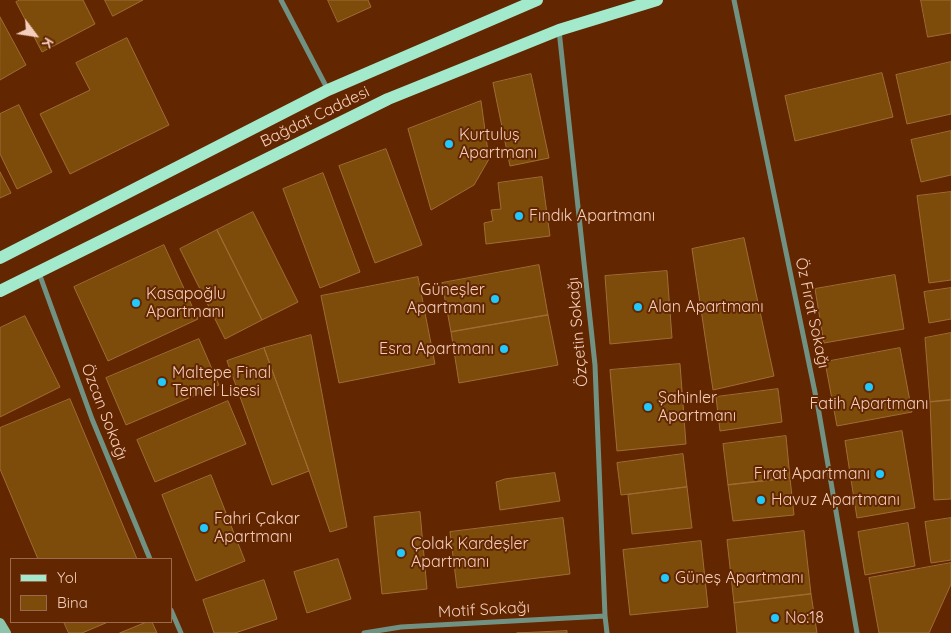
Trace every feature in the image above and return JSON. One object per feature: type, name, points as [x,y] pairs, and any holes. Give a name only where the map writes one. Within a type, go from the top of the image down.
[{"type":"main road","name":"Bağdat Caddesi","points":[[0,258],[328,90],[536,0]]},
{"type":"main road","name":"Bağdat Caddesi","points":[[0,291],[388,99],[559,30],[657,0]]},
{"type":"main road","points":[[0,623],[6,633]]},
{"type":"street","points":[[281,0],[328,90]]},
{"type":"street","name":"Öz Fırat Sokağı","points":[[734,0],[818,407],[857,633]]},
{"type":"street","name":"Özçetin Sokağı","points":[[559,30],[595,365],[605,616],[608,633]]},
{"type":"street","name":"Özcan Sokağı","points":[[38,272],[92,419],[150,558]]},
{"type":"street","points":[[172,612],[181,633]]},
{"type":"street","name":"Motif Sokağı","points":[[364,633],[605,616]]},
{"type":"building","points":[[20,0],[83,0],[95,24],[42,52],[16,2]]},
{"type":"building","points":[[105,0],[143,0],[113,16]]},
{"type":"building","points":[[328,0],[368,0],[371,7],[338,22]]},
{"type":"building","points":[[921,0],[951,0],[951,33],[928,37]]},
{"type":"building","points":[[0,17],[26,65],[0,80]]},
{"type":"building","points":[[127,38],[169,125],[70,174],[40,114],[90,90],[76,63]]},
{"type":"building","points":[[951,62],[951,114],[907,124],[896,75]]},
{"type":"building","points":[[882,73],[893,117],[795,141],[785,96]]},
{"type":"building","points":[[531,74],[549,158],[510,166],[493,83]]},
{"type":"building","name":"Kurtuluş Apartmanı","points":[[481,101],[489,159],[474,185],[431,210],[408,129]]},
{"type":"building","points":[[19,105],[52,172],[17,189],[0,154],[0,114]]},
{"type":"building","points":[[951,131],[951,175],[921,182],[911,140]]},
{"type":"building","points":[[386,149],[422,245],[375,263],[339,166]]},
{"type":"building","points":[[0,172],[11,193],[0,198]]},
{"type":"building","points":[[323,173],[360,272],[320,288],[283,189]]},
{"type":"building","name":"Fındık Apartmanı","points":[[542,177],[550,236],[486,244],[484,223],[493,221],[491,210],[501,209],[498,183]]},
{"type":"building","points":[[951,192],[951,280],[929,283],[917,196]]},
{"type":"building","points":[[253,212],[298,302],[262,320],[217,230]]},
{"type":"building","points":[[217,230],[262,320],[225,339],[180,249]]},
{"type":"building","points":[[744,238],[774,376],[713,390],[692,249]]},
{"type":"building","name":"Kasapoğlu Apartmanı","points":[[164,245],[198,319],[108,361],[74,287]]},
{"type":"building","name":"Güneşler Apartmanı","points":[[539,265],[548,315],[451,332],[442,283]]},
{"type":"building","name":"Alan Apartmanı","points":[[667,271],[672,338],[610,344],[605,276]]},
{"type":"building","points":[[895,275],[904,329],[824,343],[815,289]]},
{"type":"building","points":[[418,277],[435,364],[339,383],[321,296]]},
{"type":"building","points":[[951,288],[951,319],[929,323],[924,292]]},
{"type":"building","name":"Esra Apartmanı","points":[[548,315],[558,365],[459,383],[451,332]]},
{"type":"building","points":[[25,316],[60,387],[0,417],[0,328]]},
{"type":"building","points":[[951,333],[951,400],[930,402],[925,338]]},
{"type":"building","points":[[311,335],[347,527],[330,532],[264,348]]},
{"type":"building","name":"Maltepe Final Temel Lisesi","points":[[199,339],[219,385],[126,425],[106,378]]},
{"type":"building","points":[[264,348],[309,471],[272,485],[227,361]]},
{"type":"building","name":"Fatih Apartmanı","points":[[900,348],[912,412],[837,426],[825,362]]},
{"type":"building","name":"Şahinler Apartmanı","points":[[680,364],[686,444],[617,451],[610,370]]},
{"type":"building","points":[[778,389],[782,422],[720,431],[716,397]]},
{"type":"building","points":[[70,399],[137,558],[38,558],[0,469],[0,428]]},
{"type":"building","points":[[951,400],[951,499],[934,500],[930,402]]},
{"type":"building","points":[[228,401],[246,444],[155,482],[137,440]]},
{"type":"building","name":"Fırat Apartmanı","points":[[902,431],[915,508],[857,518],[845,441]]},
{"type":"building","points":[[786,436],[790,478],[728,485],[723,444]]},
{"type":"building","points":[[683,454],[687,487],[621,495],[617,463]]},
{"type":"building","points":[[555,473],[560,501],[500,510],[496,482],[505,479]]},
{"type":"building","name":"Fahri Çakar Apartmanı","points":[[211,475],[245,561],[196,581],[162,495]]},
{"type":"building","name":"Havuz Apartmanı","points":[[790,478],[794,515],[733,521],[728,485]]},
{"type":"building","points":[[687,487],[692,528],[632,534],[628,495]]},
{"type":"building","name":"Çolak Kardeşler Apartmanı","points":[[420,512],[427,589],[382,594],[374,517]]},
{"type":"building","points":[[563,518],[570,574],[457,588],[450,532]]},
{"type":"building","points":[[951,518],[951,560],[931,563],[925,522]]},
{"type":"building","points":[[908,523],[915,566],[865,575],[858,532]]},
{"type":"building","points":[[804,531],[811,594],[734,603],[727,540]]},
{"type":"building","name":"Güneş Apartmanı","points":[[701,541],[708,607],[630,615],[623,550]]},
{"type":"building","points":[[338,559],[351,599],[307,613],[294,572]]},
{"type":"building","points":[[951,563],[951,584],[929,633],[879,633],[869,578]]},
{"type":"building","points":[[264,580],[277,619],[235,633],[214,633],[203,600]]},
{"type":"building","name":"No:18","points":[[811,594],[817,633],[737,633],[734,603]]},
{"type":"building","points":[[64,623],[106,623],[82,633],[69,633]]},
{"type":"building","points":[[145,623],[152,623],[157,633],[120,633]]},
{"type":"building","points":[[567,631],[567,633],[517,633]]},
{"type":"place","name":"Kurtuluş Apartmanı","points":[[449,144]]},
{"type":"place","name":"Fındık Apartmanı","points":[[519,216]]},
{"type":"place","name":"Güneşler Apartmanı","points":[[495,299]]},
{"type":"place","name":"Kasapoğlu Apartmanı","points":[[136,303]]},
{"type":"place","name":"Alan Apartmanı","points":[[638,307]]},
{"type":"place","name":"Esra Apartmanı","points":[[504,349]]},
{"type":"place","name":"Maltepe Final Temel Lisesi","points":[[162,382]]},
{"type":"place","name":"Fatih Apartmanı","points":[[869,387]]},
{"type":"place","name":"Şahinler Apartmanı","points":[[648,407]]},
{"type":"place","name":"Fırat Apartmanı","points":[[880,474]]},
{"type":"place","name":"Havuz Apartmanı","points":[[761,500]]},
{"type":"place","name":"Fahri Çakar Apartmanı","points":[[204,528]]},
{"type":"place","name":"Çolak Kardeşler Apartmanı","points":[[401,553]]},
{"type":"place","name":"Güneş Apartmanı","points":[[665,578]]},
{"type":"place","name":"No:18","points":[[775,618]]}]
